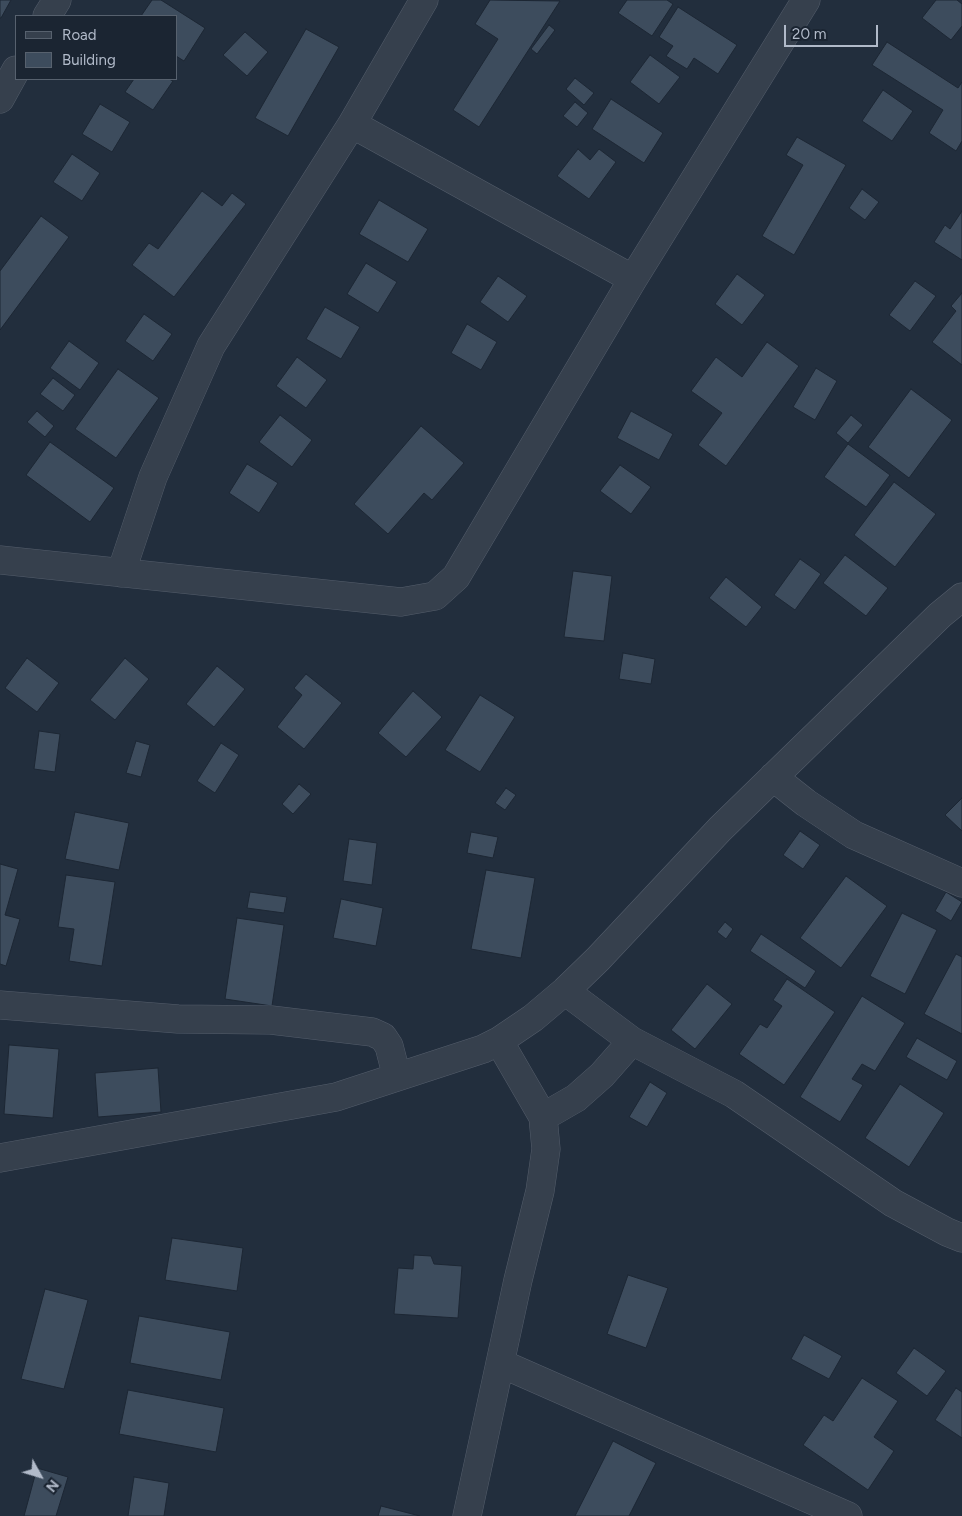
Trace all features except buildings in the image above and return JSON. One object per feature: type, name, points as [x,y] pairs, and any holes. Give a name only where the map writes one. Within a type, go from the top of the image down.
[{"type":"street","points":[[48,15],[57,0]]},
{"type":"street","points":[[122,573],[153,477],[211,346],[352,124],[424,0]]},
{"type":"street","points":[[0,560],[401,602],[435,596],[456,576],[633,278],[806,0]]},
{"type":"street","points":[[0,98],[15,72]]},
{"type":"street","points":[[352,124],[633,278]]},
{"type":"street","points":[[0,1158],[336,1097],[483,1049],[499,1041],[534,1018],[565,991],[598,959],[720,828],[940,615],[962,597]]},
{"type":"street","points":[[773,777],[806,803],[854,835],[962,882]]},
{"type":"street","points":[[565,991],[632,1041],[734,1094],[893,1203],[962,1238]]},
{"type":"street","points":[[0,1005],[178,1019],[272,1020],[372,1032],[383,1037],[388,1046],[396,1077]]},
{"type":"street","points":[[467,1516],[518,1280],[540,1191],[546,1150],[543,1117],[499,1041]]},
{"type":"street","points":[[543,1117],[576,1098],[602,1075],[632,1041]]},
{"type":"street","points":[[500,1363],[848,1516]]}]
